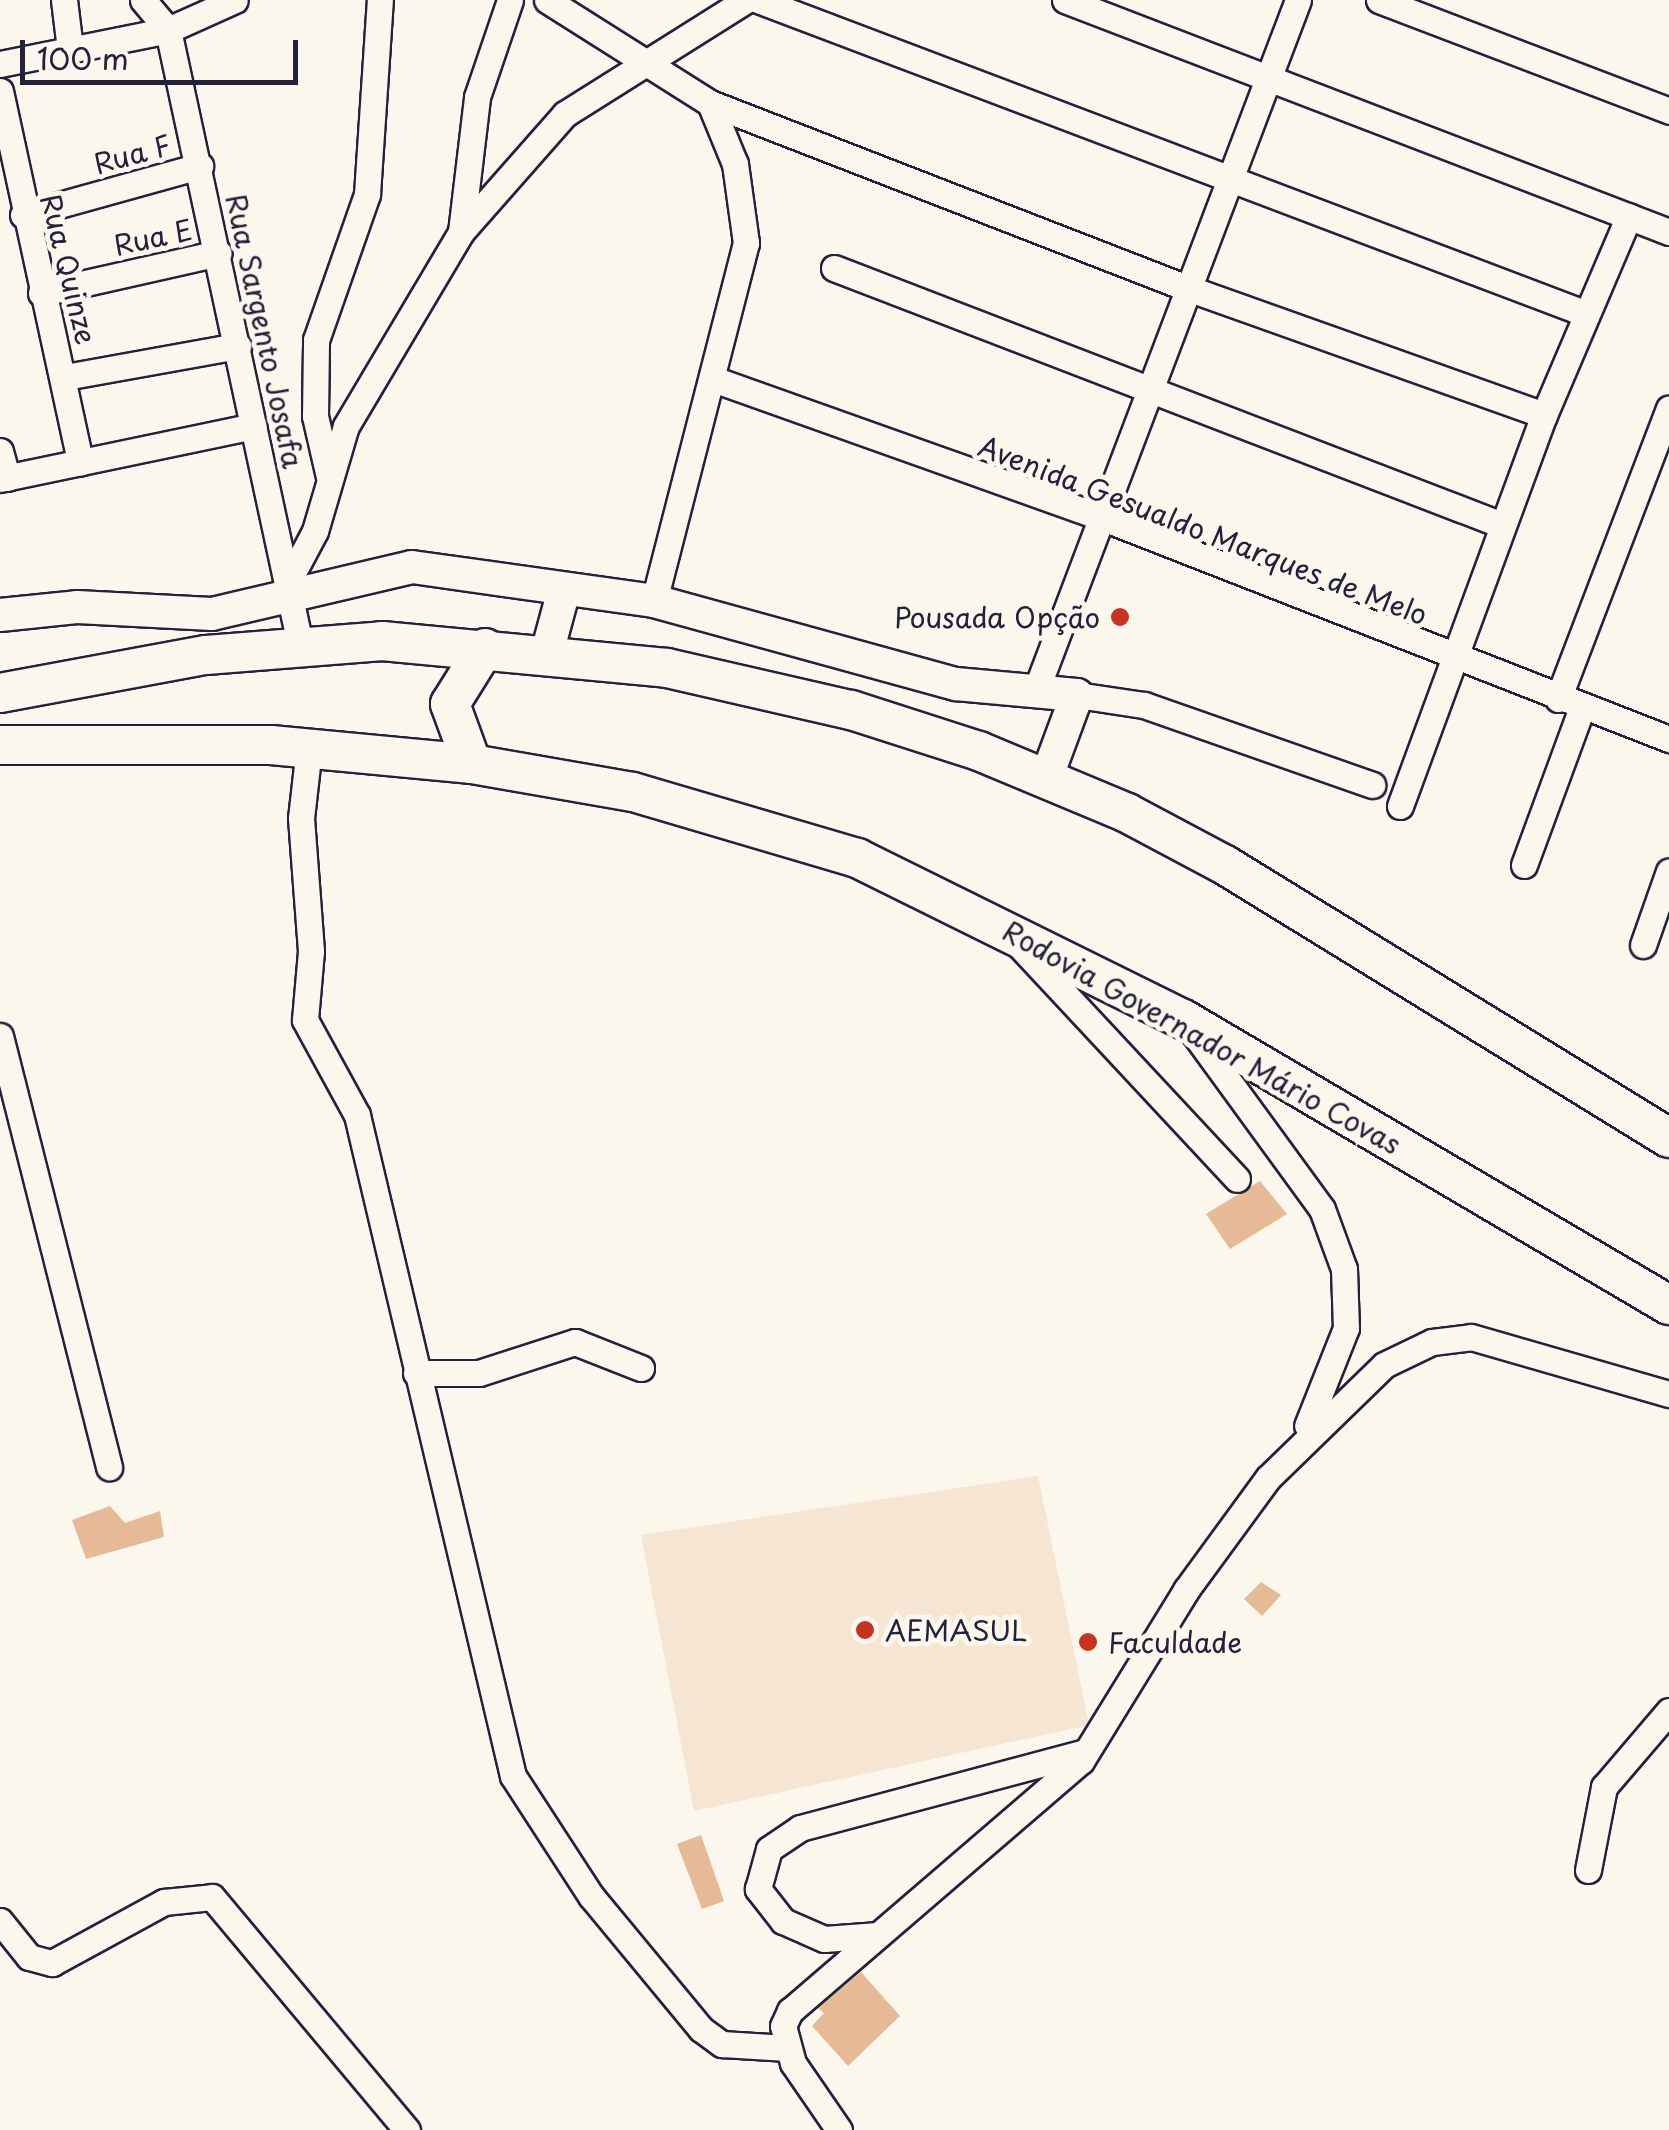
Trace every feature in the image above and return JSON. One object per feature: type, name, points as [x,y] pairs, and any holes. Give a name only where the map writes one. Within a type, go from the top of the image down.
[{"type":"highway","points":[[0,692],[300,644],[547,653],[667,668],[851,710],[1046,778],[1225,865],[1669,1138]]},
{"type":"highway","points":[[472,764],[450,704],[485,648]]},
{"type":"highway","name":"Rodovia Governador Mário Covas","points":[[0,745],[309,748],[472,764],[750,822],[857,858],[998,922],[1183,1019],[1669,1305]]},
{"type":"main road","points":[[0,615],[77,608],[212,614],[290,590],[412,567],[654,601],[956,684],[1077,695],[1046,778]]},
{"type":"main road","points":[[547,653],[564,590]]},
{"type":"street","points":[[64,0],[70,49]]},
{"type":"street","points":[[143,0],[168,30]]},
{"type":"street","points":[[0,64],[168,30],[235,0]]},
{"type":"street","points":[[330,478],[315,416],[316,340],[367,194],[380,0]]},
{"type":"street","points":[[461,232],[477,96],[510,0]]},
{"type":"street","points":[[550,0],[647,68],[710,103],[1188,288],[1544,415]]},
{"type":"street","points":[[290,590],[315,531],[330,478],[374,374],[461,232],[564,114],[647,68],[746,0]]},
{"type":"street","points":[[758,0],[1224,181],[1588,314]]},
{"type":"street","points":[[1066,0],[1669,232]]},
{"type":"street","points":[[1034,692],[1103,518],[1224,181],[1298,0]]},
{"type":"street","points":[[1379,0],[1668,110]]},
{"type":"street","name":"Rua Sargento Josafa","points":[[168,30],[300,644]]},
{"type":"street","name":"Rua Quinze","points":[[0,92],[23,215],[65,378],[80,462]]},
{"type":"street","points":[[654,601],[746,242],[735,164],[710,103]]},
{"type":"street","name":"Rua F","points":[[23,215],[200,166]]},
{"type":"street","points":[[1400,806],[1544,415],[1629,216]]},
{"type":"street","name":"Rua E","points":[[42,292],[219,253]]},
{"type":"street","points":[[834,268],[1502,525]]},
{"type":"street","points":[[65,378],[238,346]]},
{"type":"street","name":"Avenida Gesualdo Marques de Melo","points":[[713,379],[1103,518],[1453,660],[1570,705],[1668,736]]},
{"type":"street","points":[[1524,864],[1570,705],[1669,409]]},
{"type":"street","points":[[0,451],[3,478],[254,426]]},
{"type":"street","points":[[1077,695],[1144,705],[1372,784]]},
{"type":"street","points":[[309,748],[301,833],[311,951],[304,1020],[357,1115],[416,1372],[525,1803],[664,1992],[701,2029],[722,2044],[786,2048]]},
{"type":"street","points":[[1642,945],[1669,871]]},
{"type":"street","points":[[998,922],[1236,1179]]},
{"type":"street","points":[[1183,1019],[1302,1178],[1344,1269],[1346,1328],[1301,1438]]},
{"type":"street","points":[[0,1036],[108,1467]]},
{"type":"street","points":[[838,2130],[786,2048],[790,2011],[1090,1750],[1186,1590],[1301,1438],[1384,1365],[1432,1342],[1470,1337],[1669,1394]]},
{"type":"street","points":[[416,1372],[479,1373],[575,1342],[641,1368]]},
{"type":"street","points":[[1588,1870],[1604,1787],[1669,1711]]},
{"type":"street","points":[[878,1935],[824,1939],[783,1920],[758,1889],[769,1848],[800,1828],[1090,1750]]},
{"type":"street","points":[[0,1921],[29,1957],[52,1963],[164,1902],[212,1898],[406,2130]]},
{"type":"shaded area","name":"AEMASUL","points":[[1038,1476],[1089,1725],[694,1811],[641,1535]]},
{"type":"building","points":[[1260,1181],[1287,1214],[1230,1249],[1206,1214]]},
{"type":"building","points":[[110,1506],[125,1523],[160,1511],[164,1537],[86,1559],[72,1520]]},
{"type":"building","points":[[1261,1582],[1281,1595],[1262,1616],[1244,1599]]},
{"type":"building","points":[[701,1835],[724,1901],[702,1909],[677,1844]]},
{"type":"building","points":[[861,1972],[900,2016],[848,2066],[812,2026],[824,2013],[818,2008]]},
{"type":"place","name":"Pousada Opção","points":[[1120,617]]},
{"type":"place","name":"AEMASUL","points":[[865,1630]]},
{"type":"place","name":"Faculdade","points":[[1088,1642]]}]
